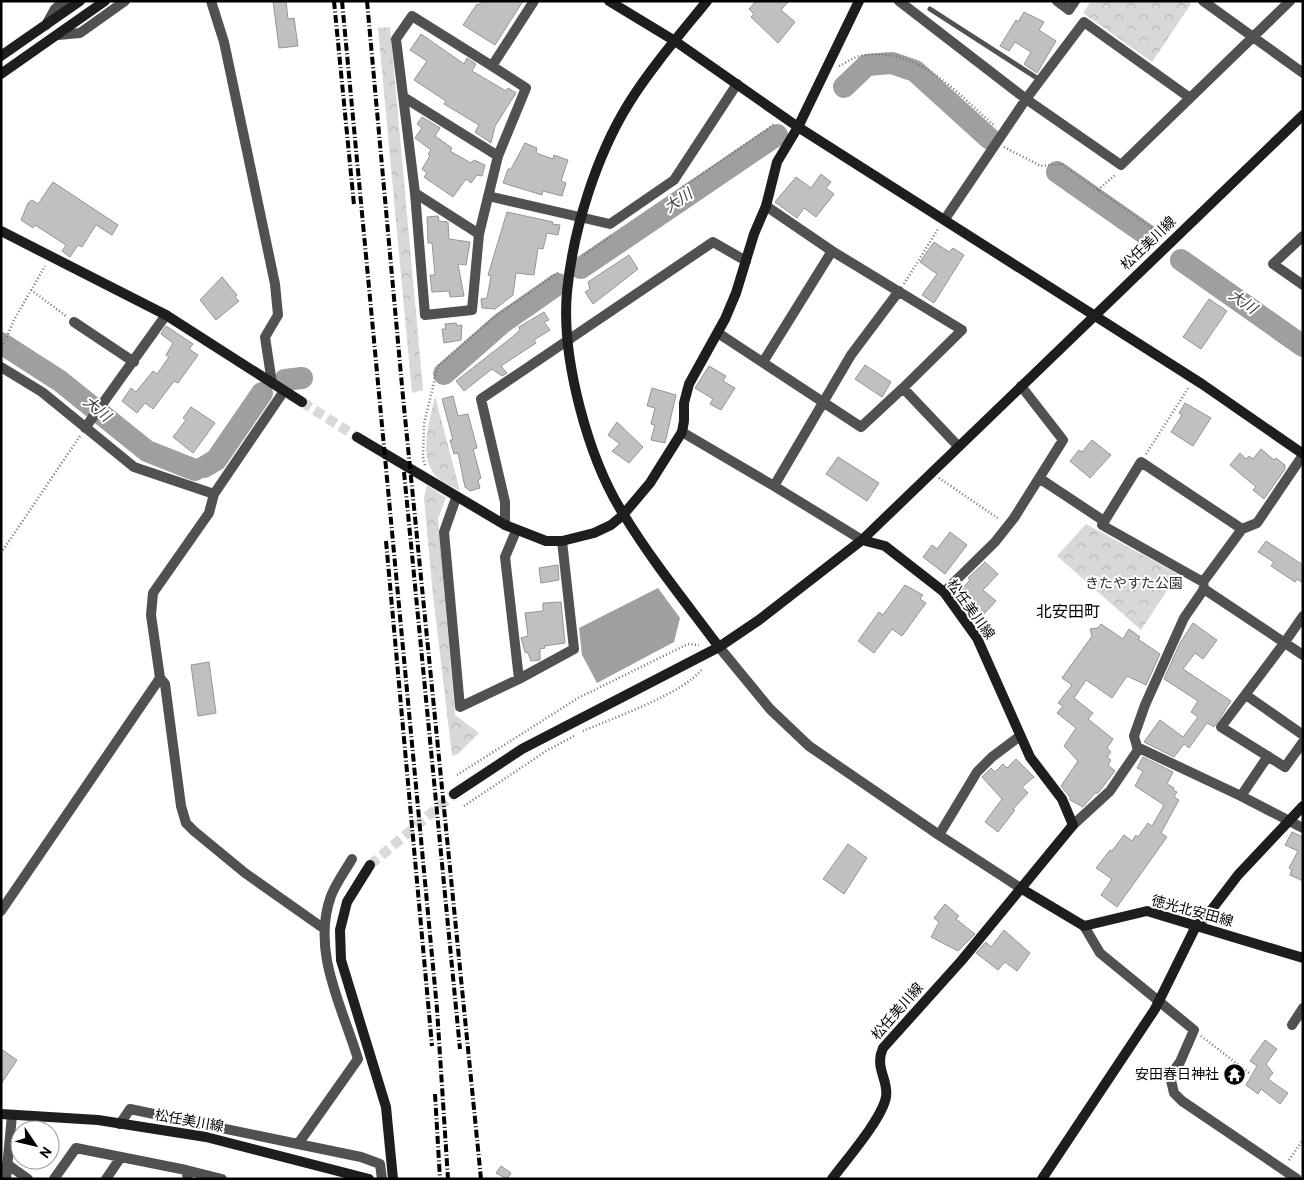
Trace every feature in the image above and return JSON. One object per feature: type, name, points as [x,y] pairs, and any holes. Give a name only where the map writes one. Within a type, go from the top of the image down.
[{"type":"street","points":[[46,25],[54,8],[64,1]]},
{"type":"street","points":[[1,56],[80,1]]},
{"type":"street","points":[[1,74],[105,1]]},
{"type":"street","points":[[58,35],[80,33],[125,1]]},
{"type":"street","points":[[211,1],[224,42],[276,284],[278,315],[265,337],[272,383]]},
{"type":"street","points":[[492,66],[534,1]]},
{"type":"street","points":[[609,1],[675,41],[798,127],[1195,380],[1303,455],[1257,523],[1242,529],[1203,585],[1184,618],[1145,704],[1134,736],[1138,750],[1110,791],[1073,825]]},
{"type":"street","points":[[707,1],[629,103],[591,181],[582,219],[567,292],[569,340],[577,398],[601,472],[623,515],[719,647],[770,709],[809,746],[939,835],[1022,889],[1084,926],[1100,953],[1194,1030],[1180,1062],[1170,1076],[1174,1093],[1182,1101],[1296,1179]]},
{"type":"street","points":[[357,437],[504,525],[546,541],[562,541],[594,533],[611,525],[623,515],[650,483],[682,432],[684,403],[690,384],[718,333],[736,293],[766,206],[778,162],[798,127],[859,1]]},
{"type":"street","points":[[899,1],[1026,99],[1121,165],[1290,1]]},
{"type":"street","points":[[1056,1],[1069,10],[1076,1]]},
{"type":"street","points":[[1203,1],[1303,73]]},
{"type":"street","points":[[412,16],[492,66],[526,88],[498,156],[488,196],[479,234],[472,310],[425,315],[415,192],[405,98],[396,40],[412,16]]},
{"type":"street","points":[[945,219],[1026,99],[1084,22],[1190,98]]},
{"type":"street","points":[[488,196],[610,224],[674,180],[737,84]]},
{"type":"street","points":[[405,98],[498,156]]},
{"type":"street","name":"松任美川線","points":[[862,540],[1303,115]]},
{"type":"street","points":[[415,192],[479,234]]},
{"type":"street","points":[[718,333],[861,427],[904,388],[962,330],[832,251],[766,206]]},
{"type":"street","points":[[1,231],[166,315],[302,402]]},
{"type":"street","points":[[1303,236],[1273,264],[1303,285]]},
{"type":"street","points":[[504,525],[505,502],[481,399],[713,242],[746,261]]},
{"type":"street","points":[[763,362],[832,251]]},
{"type":"street","points":[[774,486],[851,355],[899,291]]},
{"type":"street","points":[[85,428],[104,405],[166,315]]},
{"type":"street","points":[[74,322],[134,362]]},
{"type":"street","points":[[1,368],[42,392],[134,467],[214,494]]},
{"type":"street","points":[[944,592],[995,542],[1008,526],[1063,440],[1021,386]]},
{"type":"street","points":[[904,388],[958,446]]},
{"type":"street","points":[[284,391],[214,494],[209,513],[153,593],[151,615],[160,678],[165,684],[181,806],[186,823],[245,873],[323,928]]},
{"type":"street","points":[[454,794],[522,749],[719,647],[759,620],[862,540],[682,432]]},
{"type":"street","points":[[1242,529],[1141,462],[1102,525],[1203,585],[1303,655]]},
{"type":"street","points":[[1038,478],[1104,521]]},
{"type":"street","points":[[456,498],[444,532],[460,707],[574,650],[562,541]]},
{"type":"street","points":[[516,531],[505,557],[519,679]]},
{"type":"street","name":"松任美川線","points":[[832,1179],[878,1116],[886,1097],[879,1058],[883,1048],[962,960],[1073,825],[1062,799],[1030,757],[977,638],[944,592],[885,546],[862,540]]},
{"type":"street","points":[[1303,616],[1246,695],[1220,727],[1285,767],[1303,742]]},
{"type":"street","points":[[1,912],[160,678]]},
{"type":"street","points":[[1246,695],[1303,734]]},
{"type":"street","points":[[939,835],[977,772],[992,757],[1020,736]]},
{"type":"street","points":[[1137,747],[1241,796],[1303,828]]},
{"type":"street","points":[[1241,796],[1268,756]]},
{"type":"street","points":[[1042,1179],[1158,1001],[1196,926],[1206,917],[1238,875],[1303,806]]},
{"type":"street","points":[[298,1144],[358,1059],[331,982],[323,928],[332,896],[352,859]]},
{"type":"street","points":[[370,865],[347,902],[340,930],[341,960],[386,1107],[393,1179]]},
{"type":"street","name":"徳光北安田線","points":[[1084,926],[1147,911],[1303,958]]},
{"type":"street","points":[[1292,1025],[1303,1008]]},
{"type":"street","points":[[120,1124],[130,1108],[361,1157],[380,1164],[382,1179]]},
{"type":"street","name":"松任美川線","points":[[1,1114],[98,1120],[206,1137],[369,1179]]},
{"type":"street","points":[[6,1179],[12,1115]]},
{"type":"street","points":[[54,1179],[76,1148],[121,1157],[187,1175],[222,1179]]},
{"type":"street","points":[[106,1179],[121,1157]]},
{"type":"street","points":[[8,1164],[28,1179]]},
{"type":"lane","points":[[930,9],[1040,81]]},
{"type":"lane","points":[[952,42],[961,30]]},
{"type":"path","points":[[824,73],[859,56],[893,55],[916,61],[931,71],[1003,133]]},
{"type":"path","points":[[996,143],[1041,166],[1062,164],[1171,242]]},
{"type":"path","points":[[1098,190],[1118,172],[1121,165]]},
{"type":"path","points":[[899,291],[945,219]]},
{"type":"path","points":[[1,350],[31,290],[51,256]]},
{"type":"path","points":[[31,290],[74,322]]},
{"type":"path","points":[[1141,462],[1195,380]]},
{"type":"path","points":[[1,553],[85,428]]},
{"type":"path","points":[[931,473],[1008,526]]},
{"type":"path","points":[[458,775],[578,698],[688,644],[719,647]]},
{"type":"path","points":[[464,806],[546,751],[581,732],[663,695],[698,676],[719,647]]},
{"type":"path","points":[[1194,1030],[1249,1074]]},
{"type":"path","points":[[1283,1170],[1303,1140]]},
{"type":"green space","points":[[1091,1],[1188,1],[1191,4],[1152,62],[1083,13]]},
{"type":"green space","points":[[390,27],[423,390],[412,393],[378,28]]},
{"type":"green space","points":[[435,396],[460,491],[439,479],[432,471],[428,462],[426,451],[428,428]]},
{"type":"green space","points":[[427,485],[446,498],[438,518],[455,715],[479,733],[458,754],[452,756],[432,586],[424,497]]},
{"type":"green space","name":"きたやすた公園","points":[[1086,524],[1178,574],[1141,630],[1057,556]]},
{"type":"shaded area","points":[[658,588],[680,618],[674,642],[597,683],[582,655],[579,628]]},
{"type":"building","points":[[273,1],[286,1],[288,19],[294,18],[298,46],[279,48]]},
{"type":"building","points":[[482,1],[523,1],[495,45],[463,25],[477,4],[479,5]]},
{"type":"building","points":[[756,1],[789,1],[781,10],[795,22],[778,43],[751,17],[754,14],[749,9]]},
{"type":"building","points":[[1024,12],[1044,22],[1039,30],[1056,41],[1037,73],[1024,64],[1031,52],[1015,42],[1009,51],[1000,46],[1016,20],[1018,22]]},
{"type":"building","points":[[421,34],[464,64],[467,58],[476,64],[472,71],[506,91],[508,88],[516,93],[495,126],[491,143],[475,132],[479,125],[444,104],[446,101],[414,80],[427,61],[410,50]]},
{"type":"building","points":[[422,117],[440,128],[435,136],[452,148],[450,151],[471,163],[474,160],[485,165],[482,176],[477,175],[471,183],[466,179],[453,197],[424,177],[427,173],[422,169],[430,156],[428,154],[431,150],[415,138],[422,128],[417,124]]},
{"type":"building","points":[[525,143],[537,148],[536,153],[553,159],[554,155],[568,160],[561,181],[566,183],[562,196],[543,191],[542,195],[503,183],[508,169],[511,169]]},
{"type":"building","points":[[821,174],[831,182],[826,188],[834,194],[816,217],[804,208],[797,218],[775,202],[796,177],[811,188]]},
{"type":"building","points":[[53,182],[118,225],[112,235],[96,225],[82,247],[78,245],[70,257],[62,251],[66,245],[35,225],[33,228],[21,220],[28,203],[32,200],[38,204]]},
{"type":"building","points":[[507,212],[560,225],[558,235],[547,233],[543,249],[538,248],[534,275],[516,273],[513,295],[495,309],[482,308],[481,299],[487,298],[491,276],[488,275]]},
{"type":"building","points":[[438,216],[439,221],[448,222],[449,239],[470,242],[466,265],[458,264],[464,296],[450,297],[449,291],[432,292],[430,275],[435,275],[432,243],[428,243],[427,217]]},
{"type":"building","points":[[934,242],[949,252],[953,248],[964,255],[934,303],[922,295],[937,274],[920,262]]},
{"type":"building","points":[[629,255],[638,269],[593,304],[585,292],[590,289],[588,282]]},
{"type":"building","points":[[222,277],[237,295],[235,297],[239,301],[216,320],[200,300]]},
{"type":"building","points":[[1209,299],[1227,311],[1201,349],[1183,337]]},
{"type":"building","points":[[544,312],[549,320],[544,322],[550,330],[534,340],[536,343],[501,366],[507,373],[502,376],[492,369],[464,391],[456,381],[511,338],[520,330],[519,327]]},
{"type":"building","points":[[456,323],[457,326],[462,325],[461,340],[444,343],[442,329],[446,329],[445,324]]},
{"type":"building","points":[[166,326],[193,344],[189,349],[198,355],[178,383],[174,381],[153,409],[145,403],[137,413],[122,401],[131,388],[136,392],[153,371],[157,374],[169,357],[166,355],[173,343],[161,334]]},
{"type":"building","points":[[865,365],[891,382],[882,397],[855,379]]},
{"type":"building","points":[[709,366],[726,376],[723,381],[735,388],[721,410],[710,404],[713,399],[695,388]]},
{"type":"building","points":[[652,388],[676,395],[665,443],[651,440],[655,425],[651,424],[655,408],[647,406]]},
{"type":"building","points":[[453,396],[458,416],[468,414],[477,448],[473,449],[481,478],[478,481],[480,488],[470,491],[465,487],[458,453],[454,454],[450,440],[453,440],[442,399]]},
{"type":"building","points":[[1185,403],[1211,418],[1193,446],[1171,432],[1182,415],[1179,413]]},
{"type":"building","points":[[191,407],[215,423],[193,453],[173,437],[186,420],[183,418]]},
{"type":"building","points":[[617,422],[643,447],[629,463],[612,451],[620,444],[608,435]]},
{"type":"building","points":[[1092,440],[1111,455],[1090,478],[1070,461],[1079,450],[1082,452]]},
{"type":"building","points":[[1261,449],[1274,460],[1276,458],[1285,465],[1285,469],[1264,499],[1253,490],[1256,487],[1230,465],[1240,453],[1246,459],[1249,456],[1253,459]]},
{"type":"building","points":[[838,457],[879,483],[867,501],[826,474]]},
{"type":"building","points":[[950,532],[967,545],[945,574],[923,557],[932,545],[937,549]]},
{"type":"building","points":[[1266,541],[1303,565],[1303,583],[1297,579],[1295,582],[1271,566],[1274,562],[1258,552]]},
{"type":"building","points":[[985,562],[998,574],[983,590],[996,601],[983,615],[976,609],[971,614],[955,596],[970,580],[968,578]]},
{"type":"building","points":[[558,565],[559,580],[541,583],[539,568]]},
{"type":"building","points":[[905,585],[923,595],[920,599],[926,603],[902,636],[892,629],[874,653],[858,641],[879,612],[883,615]]},
{"type":"building","points":[[561,602],[565,643],[544,646],[545,648],[540,649],[540,660],[531,661],[528,653],[525,652],[521,638],[528,636],[525,613],[543,611],[543,603]]},
{"type":"building","points":[[1193,623],[1217,640],[1203,659],[1195,653],[1183,669],[1231,701],[1214,727],[1207,723],[1189,748],[1184,744],[1174,757],[1144,742],[1160,720],[1183,737],[1198,717],[1191,712],[1198,701],[1164,679],[1180,643]]},
{"type":"building","points":[[1101,624],[1123,639],[1129,629],[1140,637],[1138,639],[1160,654],[1146,685],[1127,676],[1112,698],[1086,680],[1074,698],[1093,713],[1088,719],[1113,739],[1107,748],[1111,752],[1107,757],[1111,760],[1108,765],[1115,771],[1098,793],[1095,793],[1083,807],[1070,800],[1070,797],[1061,786],[1078,761],[1064,746],[1076,728],[1057,713],[1063,706],[1058,703],[1072,685],[1062,678],[1092,636],[1090,629],[1098,628]]},
{"type":"building","points":[[209,662],[216,713],[198,716],[191,665]]},
{"type":"building","points":[[1143,757],[1173,772],[1167,784],[1177,792],[1174,797],[1179,800],[1161,833],[1167,837],[1117,907],[1101,895],[1112,879],[1096,868],[1124,835],[1132,841],[1136,835],[1138,837],[1148,823],[1152,826],[1164,805],[1135,786],[1143,771],[1137,768]]},
{"type":"building","points":[[1016,759],[1034,777],[1022,787],[1028,793],[1013,809],[1015,810],[998,832],[985,822],[1002,799],[982,777],[991,768],[995,772],[1003,764],[1007,768]]},
{"type":"building","points":[[1292,832],[1303,837],[1303,881],[1290,875],[1292,870],[1289,868],[1298,851],[1285,845]]},
{"type":"building","points":[[848,844],[867,858],[844,894],[823,879]]},
{"type":"building","points":[[945,904],[959,916],[956,919],[975,934],[958,951],[931,937],[939,922],[934,918]]},
{"type":"building","points":[[1004,930],[1030,953],[1017,971],[1005,962],[998,970],[976,953],[986,942],[991,947]]},
{"type":"building","points":[[1265,1040],[1277,1049],[1266,1064],[1273,1073],[1268,1079],[1288,1093],[1280,1104],[1261,1089],[1258,1094],[1246,1085],[1257,1066],[1250,1061]]},
{"type":"building","points":[[1,1049],[17,1060],[1,1084]]},
{"type":"building","points":[[501,1166],[511,1173],[507,1179],[496,1173]]},
{"type":"waterway","name":"大川","points":[[844,87],[867,65],[892,63],[915,71],[990,139]]},
{"type":"waterway","name":"大川","points":[[581,268],[777,135]]},
{"type":"waterway","name":"大川","points":[[1057,172],[1147,235]]},
{"type":"waterway","name":"大川","points":[[1181,260],[1303,346]]},
{"type":"waterway","name":"大川","points":[[444,374],[502,323],[558,284]]},
{"type":"waterway","name":"大川","points":[[1,343],[60,381],[147,451],[195,470]]},
{"type":"waterway","name":"大川","points":[[285,380],[302,378]]},
{"type":"waterway","name":"大川","points":[[204,467],[216,460],[262,393]]},
{"type":"tunnel","points":[[302,402],[357,437]]},
{"type":"tunnel","points":[[370,865],[454,794]]},
{"type":"railway","points":[[334,1],[354,205]]},
{"type":"railway","points":[[342,1],[437,1009],[448,1179]]},
{"type":"railway","points":[[367,1],[403,397],[481,1179]]},
{"type":"railway","points":[[404,472],[460,1049]]},
{"type":"railway","points":[[386,541],[432,1046]]},
{"type":"railway","points":[[435,1094],[440,1179]]},
{"type":"place","name":"安田春日神社","points":[[1235,1075]]},
{"type":"district","name":"北安田町","points":[[1068,613]]}]
